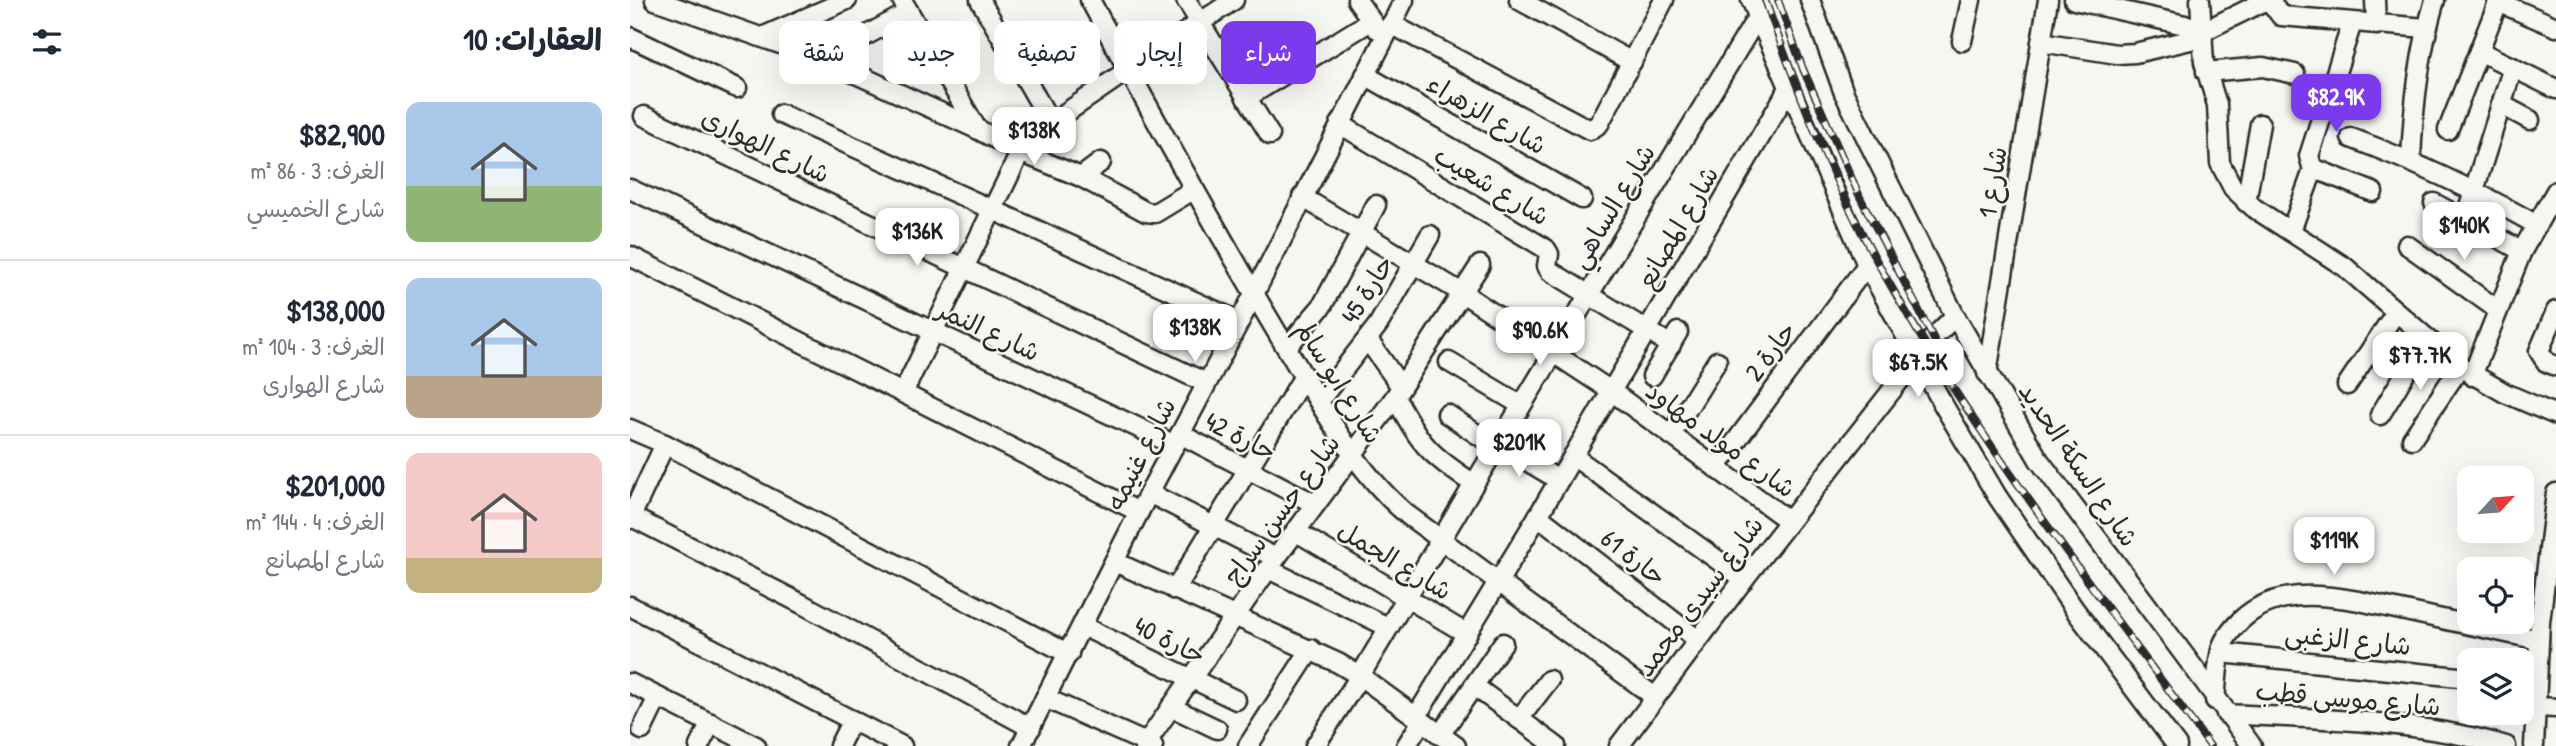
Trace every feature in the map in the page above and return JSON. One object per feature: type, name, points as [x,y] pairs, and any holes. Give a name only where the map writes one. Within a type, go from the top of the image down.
[{"type":"street","points":[[655,0],[779,43]]},
{"type":"street","points":[[762,37],[847,0]]},
{"type":"street","points":[[980,0],[1051,123]]},
{"type":"street","name":"شارع ابو سالم","points":[[1090,0],[1114,44]]},
{"type":"street","points":[[1185,0],[1198,21]]},
{"type":"street","points":[[1201,21],[1234,0]]},
{"type":"street","points":[[1357,0],[1371,21],[1387,32],[1587,130],[1594,129],[1599,124],[1664,0]]},
{"type":"street","name":"شارع غنيمه","points":[[1021,746],[1404,0]]},
{"type":"street","points":[[1519,0],[1632,62]]},
{"type":"street","name":"شارع السكة الحديد","points":[[1810,0],[1844,93],[1955,316],[1987,373],[2039,460],[2220,707],[2252,746]]},
{"type":"street","points":[[1962,41],[1971,0]]},
{"type":"street","name":"شارع 1","points":[[1987,373],[2048,0]]},
{"type":"street","points":[[2074,0],[2137,7],[2203,32]]},
{"type":"street","points":[[2200,0],[2202,51],[2217,104],[2220,163],[2226,177],[2246,202],[2345,267],[2466,372],[2556,415]]},
{"type":"street","points":[[2041,42],[2117,54],[2135,53],[2203,32],[2238,8],[2268,0],[2281,16],[2426,28]]},
{"type":"street","points":[[2375,0],[2376,25]]},
{"type":"street","points":[[2411,161],[2412,108],[2426,28],[2435,0]]},
{"type":"street","points":[[2448,130],[2498,1],[2556,27]]},
{"type":"street","points":[[869,29],[905,6],[977,129]]},
{"type":"street","points":[[1754,8],[1867,265],[1997,496],[2075,610],[2177,746]]},
{"type":"street","name":"شارع الساهي","points":[[1315,746],[1360,676],[1588,295],[1754,8]]},
{"type":"street","points":[[1247,97],[1371,21]]},
{"type":"street","points":[[2353,23],[2309,156],[2314,167],[2373,192]]},
{"type":"street","points":[[1207,34],[1270,135]]},
{"type":"street","points":[[630,37],[737,88]]},
{"type":"street","points":[[2479,51],[2556,89]]},
{"type":"street","points":[[2465,219],[2513,67]]},
{"type":"street","points":[[2206,72],[2263,68],[2295,74]]},
{"type":"street","name":"شارع الزهراء","points":[[1365,75],[1582,199]]},
{"type":"street","points":[[903,393],[1020,152],[1028,141],[1051,123],[1114,79]]},
{"type":"street","points":[[869,80],[977,129],[1020,152],[1081,177],[1151,213],[1193,190]]},
{"type":"street","name":"شارع ابو سالم","points":[[1136,84],[1193,190],[1254,294],[1319,401],[1387,498],[1655,697]]},
{"type":"street","name":"شارع المصانع","points":[[1406,746],[1467,634],[1789,88]]},
{"type":"street","points":[[2501,105],[2530,120]]},
{"type":"street","points":[[781,114],[1238,321]]},
{"type":"street","name":"شارع الهوارى","points":[[645,116],[1206,383]]},
{"type":"street","name":"شارع شعيب","points":[[1340,124],[1546,249],[1550,271],[1647,330],[1675,338],[1652,376]]},
{"type":"street","points":[[2246,202],[2260,124]]},
{"type":"street","points":[[2351,138],[2475,190],[2537,225]]},
{"type":"street","points":[[1081,177],[1101,162]]},
{"type":"street","points":[[2291,231],[2314,167]]},
{"type":"street","name":"شارع النمر","points":[[630,189],[933,333],[1177,439]]},
{"type":"street","points":[[2412,439],[2466,372],[2498,310],[2522,251],[2556,191]]},
{"type":"street","name":"شارع مولد مهاود","points":[[1303,197],[1464,294],[1611,391],[1789,522]]},
{"type":"street","points":[[2434,203],[2522,251]]},
{"type":"street","points":[[1287,347],[1322,306],[1376,205]]},
{"type":"street","name":"حارة 45","points":[[1319,401],[1368,340],[1430,235]]},
{"type":"street","points":[[2407,246],[2498,310]]},
{"type":"street","points":[[630,256],[1139,512]]},
{"type":"street","name":"شارع حسن سراج","points":[[1148,745],[1171,707],[1272,563],[1398,392],[1464,294],[1480,265]]},
{"type":"street","name":"حارة 2","points":[[1716,468],[1867,265]]},
{"type":"street","points":[[2556,311],[2539,351],[2546,362],[2556,366]]},
{"type":"street","points":[[2347,385],[2396,312]]},
{"type":"street","name":"شارع سيدى محمد","points":[[1619,746],[1744,579],[1918,358],[1955,316]]},
{"type":"street","points":[[2380,415],[2427,338]]},
{"type":"street","points":[[1368,340],[1398,392],[1413,430],[1430,453],[1474,484]]},
{"type":"street","points":[[1671,435],[1717,361]]},
{"type":"street","points":[[1449,362],[1521,405]]},
{"type":"street","points":[[1175,590],[1304,376]]},
{"type":"street","points":[[1447,414],[1497,446],[1559,480]]},
{"type":"street","points":[[630,429],[665,444],[1069,654]]},
{"type":"street","name":"حارة 42","points":[[1177,439],[1248,468],[1315,504]]},
{"type":"street","points":[[665,444],[630,517],[804,605],[1031,728]]},
{"type":"street","points":[[1573,456],[1744,579]]},
{"type":"street","points":[[1150,493],[1214,526],[1272,563],[1388,627]]},
{"type":"street","points":[[2534,662],[2539,640],[2548,623],[2555,503]]},
{"type":"street","name":"حارة 61","points":[[1538,516],[1698,640]]},
{"type":"street","name":"شارع الجمل","points":[[1295,531],[1467,634]]},
{"type":"street","points":[[1115,562],[1311,649],[1360,676],[1456,746]]},
{"type":"street","points":[[2220,707],[2223,644],[2248,614],[2264,604],[2283,598],[2330,596],[2539,640]]},
{"type":"street","points":[[630,606],[902,746]]},
{"type":"street","name":"حارة 40","points":[[1082,626],[1236,700]]},
{"type":"street","points":[[1440,735],[1503,643]]},
{"type":"street","points":[[1248,746],[1311,649]]},
{"type":"street","name":"شارع الزغبى","points":[[2221,653],[2457,677]]},
{"type":"street","points":[[1519,719],[1549,680]]},
{"type":"street","points":[[630,683],[756,746]]},
{"type":"street","points":[[1474,685],[1519,719],[1533,739],[1556,746]]},
{"type":"street","points":[[642,730],[658,697]]},
{"type":"street","points":[[1045,698],[1148,745]]},
{"type":"street","points":[[2534,701],[2534,746]]},
{"type":"street","points":[[1171,707],[1217,729]]},
{"type":"street","name":"شارع موسى قطب","points":[[2220,707],[2432,730],[2507,746]]},
{"type":"street","points":[[2536,707],[2556,708]]},
{"type":"street","points":[[839,746],[852,720]]},
{"type":"street","points":[[699,746],[711,723]]},
{"type":"railway","points":[[1765,0],[1833,172],[1865,239],[1919,334],[2039,514],[2210,746]]},
{"type":"railway","points":[[1778,0],[1803,69],[1860,197],[1939,349]]}]
